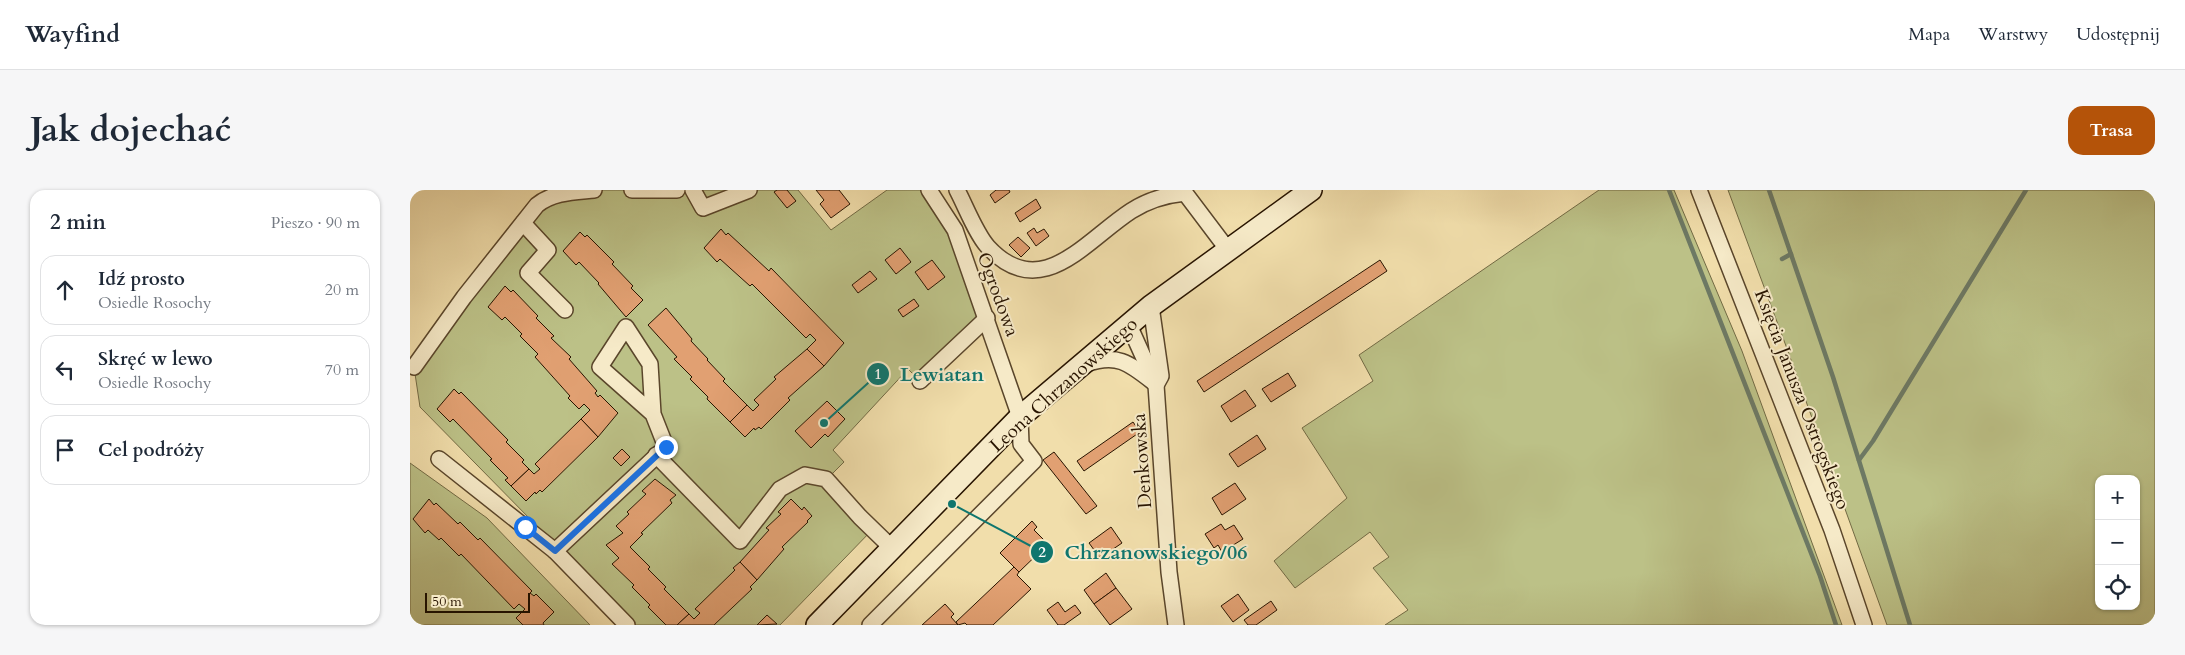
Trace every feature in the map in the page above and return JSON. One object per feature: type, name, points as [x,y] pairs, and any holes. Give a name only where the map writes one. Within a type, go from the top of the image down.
[{"type":"street","points":[[414,367],[464,297],[523,223],[546,198],[594,190]]},
{"type":"street","points":[[632,190],[677,190]]},
{"type":"street","points":[[693,190],[703,208],[749,190]]},
{"type":"street","name":"Ogrodowa","points":[[870,625],[1034,461],[1021,444],[1020,417],[955,230],[929,190]]},
{"type":"street","points":[[957,190],[987,246],[1002,260],[1018,269],[1033,272],[1063,262],[1132,210],[1163,195],[1185,191],[1228,250]]},
{"type":"street","name":"Leona Chrzanowskiego","points":[[824,623],[1020,417],[1151,306],[1311,190]]},
{"type":"street","name":"Księcia Janusza Ostrogskiego","points":[[1699,190],[1832,530],[1864,625]]},
{"type":"street","points":[[523,223],[548,250],[528,273],[565,310]]},
{"type":"street","name":"Denkowska","points":[[1151,306],[1161,376],[1156,385]]},
{"type":"street","points":[[920,381],[987,318]]},
{"type":"street","name":"Denkowska","points":[[1129,325],[1156,385],[1169,572],[1176,625]]},
{"type":"street","points":[[555,551],[666,447],[653,414],[650,364],[626,327],[600,367],[653,414]]},
{"type":"street","points":[[1076,368],[1099,360],[1122,361],[1129,364],[1156,385]]},
{"type":"street","points":[[656,455],[740,541],[780,489],[805,475],[826,479],[860,517],[893,549]]},
{"type":"street","points":[[439,459],[555,551],[627,625]]},
{"type":"green space","points":[[593,190],[798,190],[831,230],[887,190],[939,190],[933,194],[987,318],[920,381],[908,369],[833,450],[844,462],[827,479],[873,529],[780,625],[627,625],[525,527],[532,521],[420,407],[414,367],[537,205]]},
{"type":"green space","points":[[1599,190],[1674,190],[1742,351],[1842,625],[1385,625],[1408,610],[1373,568],[1389,557],[1370,532],[1295,588],[1274,561],[1347,498],[1302,428],[1373,381],[1359,355]]},
{"type":"green space","points":[[1728,190],[2155,190],[2155,625],[1887,625]]},
{"type":"green space","points":[[410,463],[487,518],[590,625],[410,625]]},
{"type":"building","points":[[777,190],[787,190],[796,201],[787,208],[774,192]]},
{"type":"building","points":[[816,190],[839,190],[850,204],[831,218],[820,204],[824,200]]},
{"type":"building","points":[[996,190],[1009,190],[1010,192],[995,203],[990,195]]},
{"type":"building","points":[[1036,199],[1041,208],[1020,222],[1015,213]]},
{"type":"building","points":[[1034,228],[1037,233],[1044,229],[1049,236],[1036,246],[1027,233]]},
{"type":"building","points":[[721,229],[726,235],[728,233],[769,271],[771,268],[844,343],[824,366],[807,349],[816,340],[810,334],[806,338],[752,284],[750,286],[720,259],[717,262],[704,248]]},
{"type":"building","points":[[580,232],[585,237],[587,235],[614,262],[612,264],[633,286],[631,288],[643,300],[626,317],[599,283],[579,262],[576,265],[563,251]]},
{"type":"building","points":[[1018,237],[1030,248],[1021,257],[1009,245]]},
{"type":"building","points":[[900,248],[911,262],[896,274],[885,260]]},
{"type":"building","points":[[932,260],[945,277],[928,290],[915,272]]},
{"type":"building","points":[[1380,260],[1387,271],[1204,392],[1197,381]]},
{"type":"building","points":[[870,271],[877,279],[858,293],[852,285]]},
{"type":"building","points":[[505,286],[511,292],[513,290],[538,316],[536,318],[554,336],[551,338],[571,357],[569,359],[597,391],[595,393],[598,397],[600,395],[618,413],[598,437],[581,419],[590,410],[584,404],[579,409],[568,398],[570,396],[535,357],[538,354],[520,336],[522,334],[505,317],[502,320],[488,307]]},
{"type":"building","points":[[914,299],[919,306],[903,317],[898,310]]},
{"type":"building","points":[[666,308],[692,339],[691,341],[725,379],[723,381],[747,405],[730,422],[690,379],[692,377],[674,359],[677,357],[648,325]]},
{"type":"building","points":[[807,349],[824,366],[788,398],[790,400],[761,429],[759,427],[755,430],[754,428],[745,437],[730,422],[747,405],[753,411],[759,405],[754,400],[776,379],[774,377]]},
{"type":"building","points":[[1288,373],[1296,386],[1271,402],[1262,389]]},
{"type":"building","points":[[454,389],[459,394],[461,392],[508,440],[506,442],[524,460],[522,462],[529,469],[511,486],[505,480],[508,478],[490,460],[492,459],[453,419],[450,422],[437,409]]},
{"type":"building","points":[[1245,390],[1256,406],[1231,422],[1221,406]]},
{"type":"building","points":[[827,401],[845,419],[828,437],[825,434],[811,448],[795,431]]},
{"type":"building","points":[[581,419],[598,437],[542,492],[540,490],[536,494],[535,492],[526,501],[511,486],[529,469],[534,474],[540,469],[535,464]]},
{"type":"building","points":[[1133,422],[1140,432],[1084,471],[1077,461]]},
{"type":"building","points":[[1257,435],[1266,449],[1238,467],[1229,454]]},
{"type":"building","points":[[622,449],[630,457],[621,466],[613,458]]},
{"type":"building","points":[[1054,452],[1097,506],[1086,514],[1043,460]]},
{"type":"building","points":[[655,479],[676,495],[670,500],[672,503],[641,533],[643,534],[630,547],[650,567],[648,569],[666,587],[664,589],[689,614],[677,625],[666,625],[648,607],[650,605],[632,587],[634,585],[612,564],[619,558],[606,545],[623,533],[616,526],[629,514],[627,512],[646,494],[642,491]]},
{"type":"building","points":[[1235,483],[1246,499],[1222,515],[1212,498]]},
{"type":"building","points":[[429,499],[434,505],[436,503],[458,524],[460,522],[478,540],[480,538],[532,591],[530,593],[534,596],[536,594],[554,612],[543,623],[544,625],[523,625],[516,618],[525,609],[519,604],[514,609],[461,554],[459,556],[441,538],[439,540],[428,530],[425,533],[413,519]]},
{"type":"building","points":[[791,499],[802,510],[804,507],[812,516],[782,547],[784,549],[757,580],[740,562],[769,530],[766,528],[781,514],[778,512]]},
{"type":"building","points":[[1032,521],[1037,527],[1034,530],[1048,544],[1019,572],[1000,553]]},
{"type":"building","points":[[1221,524],[1225,530],[1234,525],[1243,539],[1222,552],[1218,545],[1214,548],[1205,534]]},
{"type":"building","points":[[1111,527],[1122,543],[1100,558],[1089,543]]},
{"type":"building","points":[[740,562],[757,580],[750,587],[752,589],[714,625],[677,625],[689,614],[694,619],[700,613],[695,609],[735,570],[733,568]]},
{"type":"building","points":[[1014,567],[1019,572],[1017,575],[1031,589],[993,625],[967,625],[965,623],[958,625],[956,622]]},
{"type":"building","points":[[1106,573],[1116,588],[1094,604],[1084,590]]},
{"type":"building","points":[[1116,588],[1132,609],[1110,625],[1094,604]]},
{"type":"building","points":[[1238,594],[1249,610],[1233,622],[1221,606]]},
{"type":"building","points":[[1271,601],[1277,610],[1256,625],[1248,625],[1244,620]]},
{"type":"building","points":[[1058,602],[1065,612],[1075,605],[1081,613],[1064,625],[1058,625],[1047,610]]},
{"type":"building","points":[[945,604],[954,614],[951,617],[958,625],[922,625]]},
{"type":"building","points":[[767,615],[777,624],[757,625]]},
{"type":"waterway","points":[[1669,190],[1820,576],[1836,625]]},
{"type":"waterway","points":[[1769,190],[1833,377],[1910,625]]},
{"type":"waterway","points":[[1859,460],[1873,441],[2026,190]]},
{"type":"waterway","points":[[1782,259],[1791,254]]},
{"type":"place","name":"Lewiatan","points":[[824,423]]},
{"type":"place","name":"Chrzanowskiego/06","points":[[952,504]]},
{"type":"route","points":[[525,527],[555,551],[666,447]]}]
